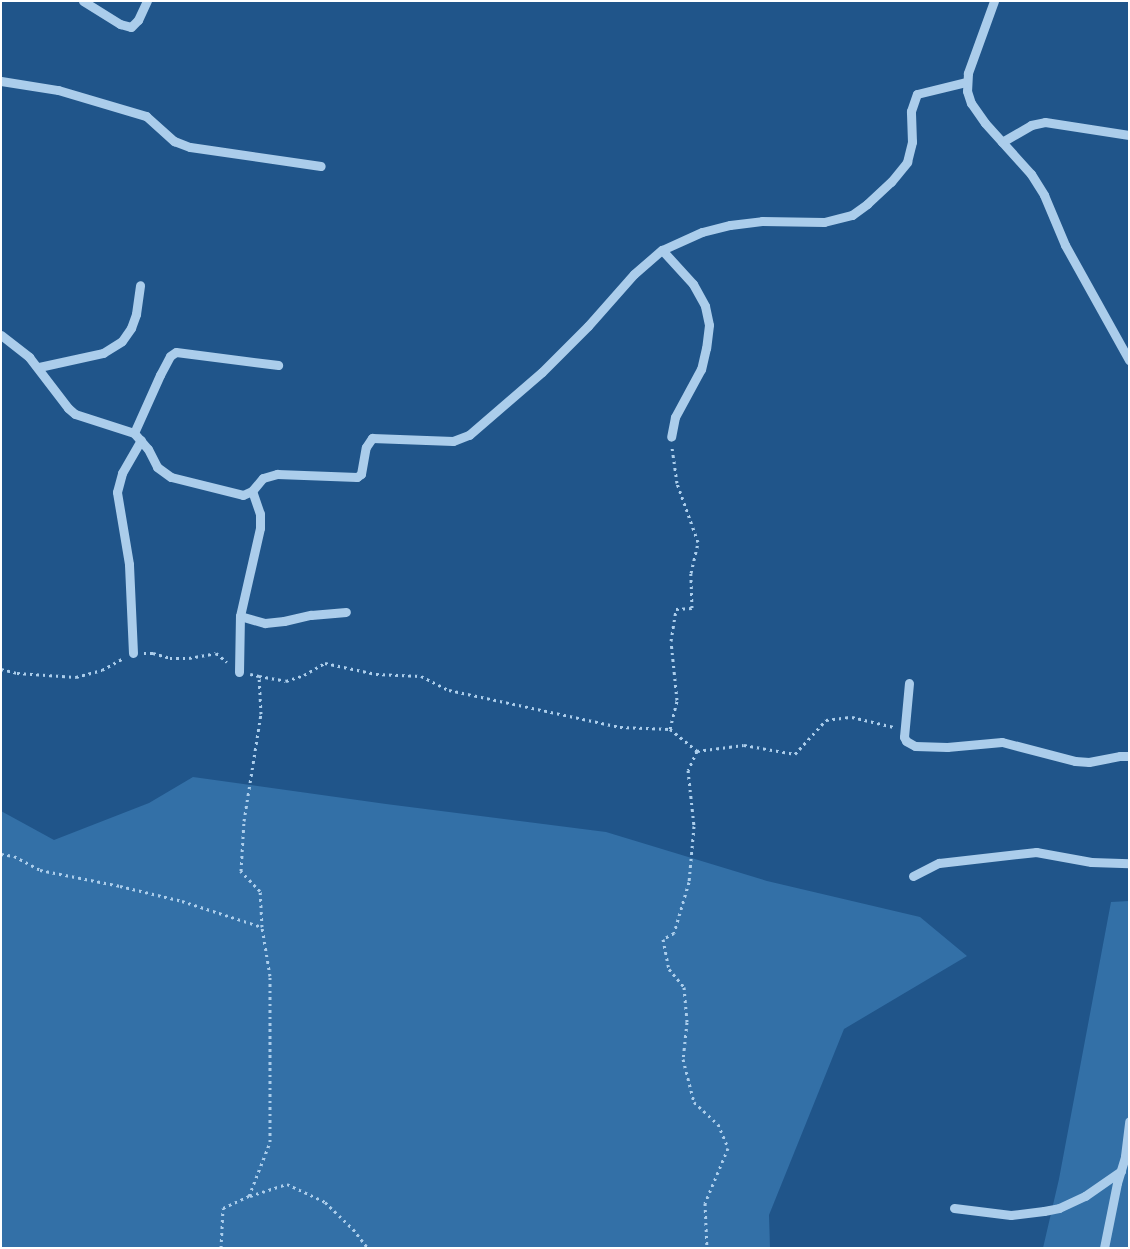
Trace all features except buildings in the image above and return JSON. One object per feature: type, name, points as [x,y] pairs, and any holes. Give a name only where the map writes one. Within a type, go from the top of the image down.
[{"type":"street","points":[[83,1],[120,24],[131,27],[138,20],[147,1]]},
{"type":"street","points":[[994,1],[970,62],[966,82],[971,103],[1031,174],[1044,196],[1065,245],[1129,360]]},
{"type":"street","points":[[1,81],[58,90],[146,116],[174,141],[190,147],[321,166]]},
{"type":"street","points":[[1,335],[29,357],[38,367],[60,401],[75,414],[138,436],[157,467],[171,477],[243,495],[252,492],[264,478],[277,474],[359,477],[366,447],[372,438],[452,441],[464,438],[542,372],[588,326],[634,274],[662,250],[702,232],[730,225],[762,221],[824,222],[852,215],[891,182],[907,162],[912,142],[910,111],[917,94],[966,82]]},
{"type":"street","points":[[1002,142],[1031,126],[1045,122],[1129,135]]},
{"type":"street","points":[[662,250],[693,284],[704,306],[709,325],[706,348],[700,369],[675,417],[671,437]]},
{"type":"street","points":[[38,367],[103,353],[122,342],[131,328],[136,314],[140,285]]},
{"type":"street","points":[[133,653],[129,564],[117,492],[122,473],[163,368],[170,356],[176,352],[278,365]]},
{"type":"street","points":[[239,672],[240,616],[260,528],[260,514],[252,492]]},
{"type":"street","points":[[240,616],[265,623],[311,615],[346,612]]},
{"type":"street","points":[[909,682],[904,730],[906,741],[922,747],[1002,742],[1075,761],[1089,762],[1129,756]]},
{"type":"street","points":[[913,876],[939,863],[1036,852],[1091,862],[1129,863]]},
{"type":"street","points":[[1104,1248],[1128,1142],[1129,1121]]},
{"type":"street","points":[[954,1208],[1011,1215],[1059,1208],[1085,1196],[1121,1171]]},
{"type":"path","points":[[670,729],[677,700],[671,641],[676,609],[692,608],[691,573],[698,542],[677,483],[671,437]]},
{"type":"path","points":[[1,669],[17,673],[76,677],[102,670],[133,653],[152,653],[170,658],[189,658],[216,652],[239,672],[286,681],[304,675],[325,664],[376,674],[421,676],[448,690],[620,726],[670,729],[697,751],[744,745],[795,754],[826,720],[852,716],[904,730]]},
{"type":"path","points":[[249,1196],[270,1142],[270,976],[262,927],[260,891],[241,870],[244,821],[260,714],[259,676]]},
{"type":"path","points":[[697,751],[688,770],[694,826],[689,882],[674,933],[664,939],[669,969],[684,987],[687,1022],[683,1059],[694,1102],[718,1124],[728,1148],[705,1203],[707,1248]]},
{"type":"path","points":[[1,854],[14,856],[40,870],[174,899],[262,927]]},
{"type":"path","points":[[221,1248],[224,1208],[249,1196],[286,1184],[325,1202],[353,1229],[368,1248]]},
{"type":"shaded area","points":[[193,777],[606,832],[767,881],[920,917],[967,956],[844,1029],[769,1215],[770,1248],[1,1248],[1,811],[54,840],[149,803]]},
{"type":"shaded area","points":[[1129,901],[1129,1248],[1043,1248],[1059,1179],[1111,902]]}]
